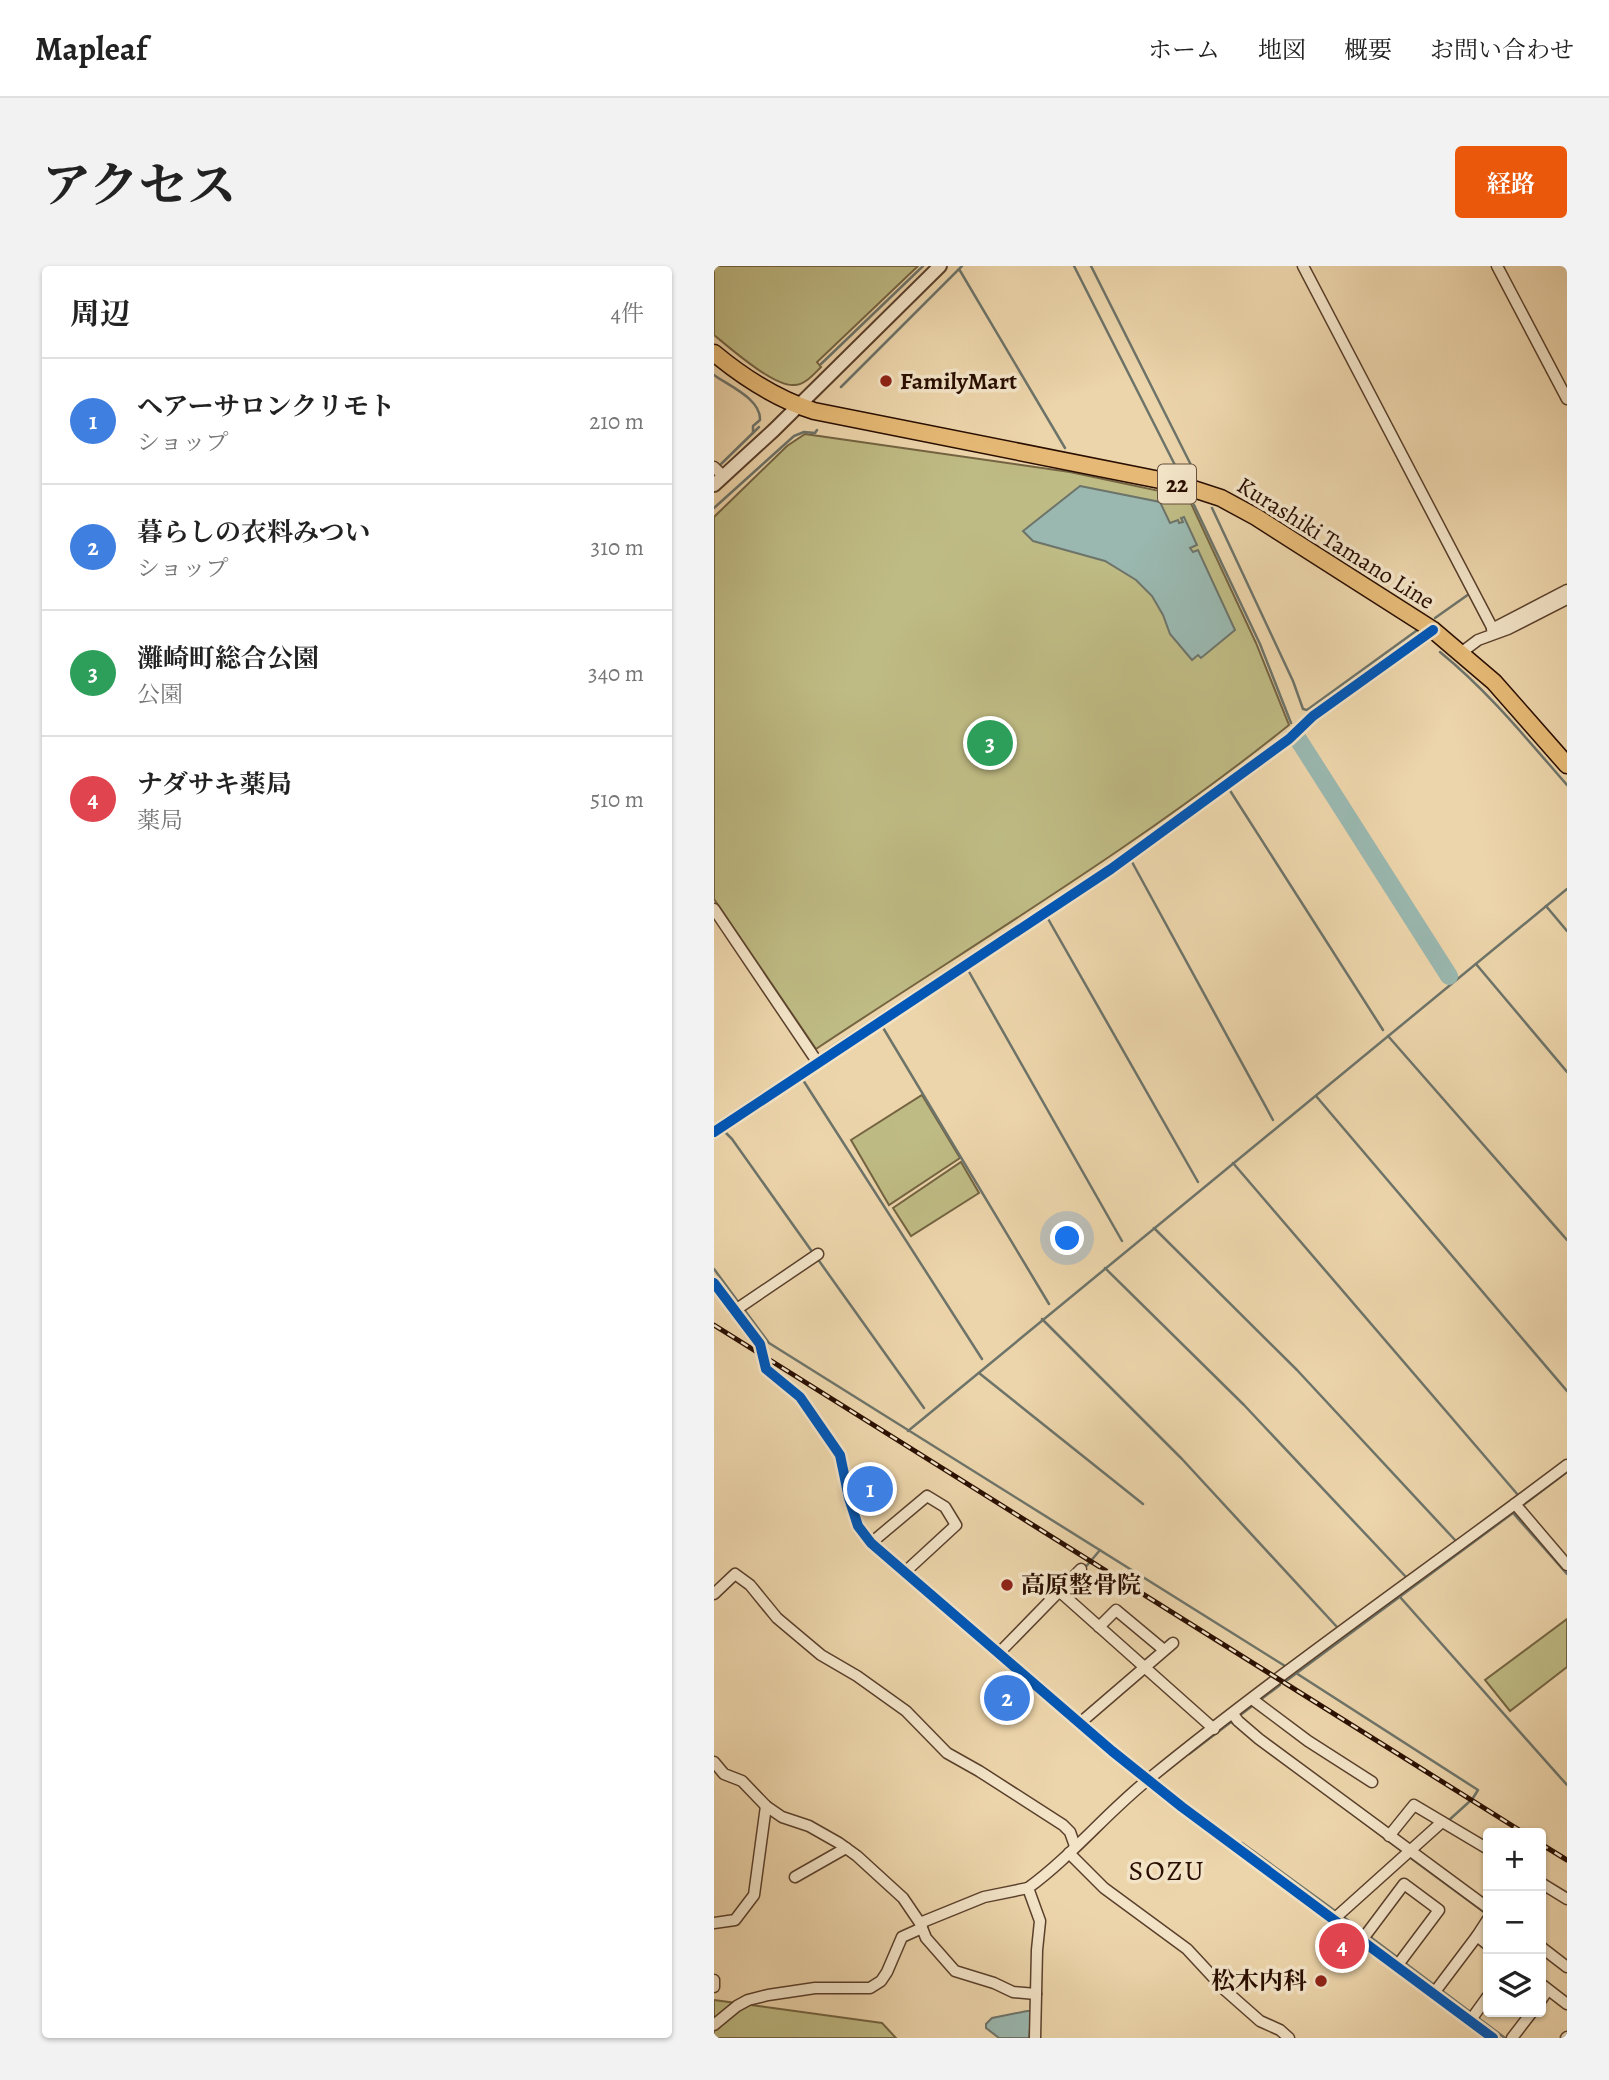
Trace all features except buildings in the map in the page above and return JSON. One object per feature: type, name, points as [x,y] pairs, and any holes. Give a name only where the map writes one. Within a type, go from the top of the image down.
[{"type":"main road","name":"Kurashiki Tamano Line","points":[[714,353],[757,384],[799,406],[835,417],[1147,477],[1205,492],[1238,507],[1274,527],[1433,630],[1462,652],[1494,682],[1567,765]]},
{"type":"street","points":[[717,473],[799,406],[940,266]]},
{"type":"street","points":[[1303,266],[1493,631]]},
{"type":"street","points":[[1497,266],[1567,400]]},
{"type":"street","points":[[1462,652],[1493,631],[1567,590]]},
{"type":"street","points":[[1493,631],[1508,629],[1567,599]]},
{"type":"street","points":[[714,1132],[1111,869],[1289,739],[1312,717],[1433,630]]},
{"type":"street","points":[[714,909],[818,1063]]},
{"type":"street","points":[[739,1308],[816,1255]]},
{"type":"street","points":[[714,1283],[739,1308],[760,1344],[766,1369],[800,1397],[840,1455],[858,1526],[872,1543],[1080,1723],[1149,1779],[1259,1865],[1365,1935],[1473,2016],[1493,2038]]},
{"type":"street","points":[[714,2025],[737,2006],[768,1995],[815,1989],[870,1988],[881,1981],[887,1972],[902,1937],[921,1925],[984,1897],[1028,1888],[1057,1867],[1149,1779],[1214,1729],[1256,1702],[1294,1665],[1517,1507],[1567,1465]]},
{"type":"street","points":[[872,1543],[927,1496],[945,1507],[956,1525],[905,1572]]},
{"type":"street","points":[[1517,1507],[1567,1565]]},
{"type":"street","points":[[999,1653],[1081,1569]]},
{"type":"street","points":[[714,1594],[735,1574],[750,1585],[777,1618],[821,1655],[857,1676],[906,1711],[947,1753],[1063,1825],[1070,1832],[1072,1850],[1104,1888],[1187,1949],[1226,1991],[1260,2021],[1289,2038]]},
{"type":"street","points":[[1059,1591],[1214,1729]]},
{"type":"street","points":[[1080,1723],[1169,1647],[1116,1610],[1099,1627]]},
{"type":"street","points":[[1256,1702],[1308,1741],[1373,1782]]},
{"type":"street","points":[[1235,1717],[1389,1836],[1483,1904]]},
{"type":"street","points":[[714,1762],[724,1773],[742,1781],[766,1807],[782,1817],[808,1826],[846,1849],[903,1898],[921,1925],[926,1938],[954,1971],[1013,1992],[1036,1994]]},
{"type":"street","points":[[1389,1836],[1414,1805],[1446,1820],[1483,1846]]},
{"type":"street","points":[[714,1923],[735,1920],[754,1895],[766,1807]]},
{"type":"street","points":[[1338,1916],[1446,1820]]},
{"type":"street","points":[[795,1877],[846,1849]]},
{"type":"street","points":[[1365,1935],[1404,1884],[1439,1910],[1400,1962]]},
{"type":"street","points":[[1546,1886],[1567,1899]]},
{"type":"street","points":[[1028,1888],[1040,1921],[1035,2038]]},
{"type":"street","points":[[1437,1989],[1483,1927]]},
{"type":"street","points":[[1477,1936],[1483,1941]]},
{"type":"street","points":[[1546,1951],[1567,1967]]},
{"type":"street","points":[[714,1980],[714,1987]]},
{"type":"street","points":[[1546,1988],[1567,2004]]},
{"type":"street","points":[[1473,2016],[1483,2003]]},
{"type":"street","points":[[1512,2038],[1528,2017]]},
{"type":"shaded area","points":[[714,266],[918,266],[817,362],[821,367],[812,376],[794,385],[775,380],[714,335]]},
{"type":"shaded area","points":[[805,434],[1070,472],[1188,497],[1256,643],[1289,725],[1116,852],[816,1049],[714,899],[714,517],[787,446]]},
{"type":"shaded area","points":[[922,1095],[960,1158],[889,1205],[851,1140]]},
{"type":"shaded area","points":[[961,1162],[979,1193],[911,1236],[893,1208]]},
{"type":"shaded area","points":[[1567,1619],[1567,1667],[1510,1711],[1485,1680]]},
{"type":"shaded area","points":[[714,2000],[882,2023],[896,2038],[714,2038]]},
{"type":"water","points":[[1080,486],[1160,502],[1170,523],[1178,520],[1179,523],[1183,522],[1181,518],[1184,517],[1197,545],[1190,548],[1193,552],[1198,550],[1235,630],[1201,658],[1198,655],[1192,660],[1170,634],[1152,596],[1136,580],[1105,561],[1033,541],[1023,531]]},
{"type":"water","points":[[1032,2011],[1029,2038],[999,2038],[986,2028],[992,2018]]},
{"type":"waterway","points":[[821,364],[923,266]]},
{"type":"waterway","points":[[841,387],[962,266]]},
{"type":"waterway","points":[[1074,266],[1179,473]]},
{"type":"waterway","points":[[1091,266],[1195,473]]},
{"type":"waterway","points":[[959,269],[1065,448]]},
{"type":"waterway","points":[[714,375],[750,399],[755,406],[760,420],[753,426],[753,433]]},
{"type":"waterway","points":[[719,466],[759,427]]},
{"type":"waterway","points":[[714,508],[794,436],[804,432],[815,433],[817,430]]},
{"type":"waterway","points":[[1399,460],[1485,625]]},
{"type":"waterway","points":[[1194,505],[1260,644],[1291,723]]},
{"type":"waterway","points":[[1212,508],[1293,681],[1303,709],[1307,710],[1416,631]]},
{"type":"waterway","points":[[1435,618],[1469,594]]},
{"type":"waterway","points":[[1440,652],[1490,699],[1567,785]]},
{"type":"waterway","points":[[1286,733],[1291,729]]},
{"type":"waterway","points":[[1279,740],[1283,736]]},
{"type":"waterway","points":[[1298,739],[1449,976]]},
{"type":"waterway","points":[[1229,789],[1383,1030]]},
{"type":"waterway","points":[[1132,862],[1273,1120]]},
{"type":"waterway","points":[[825,1051],[1080,883]]},
{"type":"waterway","points":[[908,1431],[1567,889]]},
{"type":"waterway","points":[[1546,906],[1567,931]]},
{"type":"waterway","points":[[1047,917],[1198,1182]]},
{"type":"waterway","points":[[1476,964],[1567,1072]]},
{"type":"waterway","points":[[968,970],[1122,1241]]},
{"type":"waterway","points":[[882,1026],[1049,1304]]},
{"type":"waterway","points":[[1388,1036],[1567,1240]]},
{"type":"waterway","points":[[714,1125],[806,1064]]},
{"type":"waterway","points":[[803,1080],[982,1359]]},
{"type":"waterway","points":[[1316,1096],[1567,1391]]},
{"type":"waterway","points":[[724,1131],[813,1253]]},
{"type":"waterway","points":[[1233,1163],[1518,1495]]},
{"type":"waterway","points":[[1154,1228],[1297,1370],[1455,1540]]},
{"type":"waterway","points":[[817,1258],[924,1408]]},
{"type":"waterway","points":[[1105,1268],[1244,1405],[1406,1577]]},
{"type":"waterway","points":[[714,1269],[739,1303]]},
{"type":"waterway","points":[[743,1308],[769,1343],[1285,1666]]},
{"type":"waterway","points":[[1042,1319],[1182,1459],[1337,1627]]},
{"type":"waterway","points":[[979,1373],[1143,1504]]},
{"type":"waterway","points":[[1522,1506],[1567,1472]]},
{"type":"waterway","points":[[1286,1681],[1517,1510]]},
{"type":"waterway","points":[[1513,1513],[1567,1574]]},
{"type":"waterway","points":[[1084,1569],[1100,1550]]},
{"type":"waterway","points":[[1400,1597],[1567,1785]]},
{"type":"waterway","points":[[1296,1673],[1478,1790],[1473,1798]]},
{"type":"waterway","points":[[1239,1716],[1280,1685]]},
{"type":"waterway","points":[[1231,1722],[1403,1852]]},
{"type":"waterway","points":[[1189,1754],[1231,1722]]},
{"type":"waterway","points":[[1448,1821],[1469,1802]]},
{"type":"waterway","points":[[1242,1843],[1364,1932]]},
{"type":"waterway","points":[[1408,1856],[1483,1911]]},
{"type":"waterway","points":[[1369,1936],[1505,2038]]},
{"type":"waterway","points":[[1542,1954],[1558,1966]]},
{"type":"railway","points":[[714,1325],[1516,1828]]},
{"type":"railway","points":[[1546,1847],[1567,1860]]},
{"type":"cycle path","points":[[714,1132],[1111,869],[1289,739],[1313,716],[1433,630]]},
{"type":"cycle path","points":[[714,1283],[760,1344],[766,1369],[800,1397],[840,1455],[858,1526],[871,1543],[1112,1751],[1182,1807],[1493,2038]]},
{"type":"place","name":"FamilyMart","points":[[886,381]]},
{"type":"place","name":"灘崎町総合公園","points":[[990,743]]},
{"type":"place","name":"ヘアーサロンクリモト","points":[[870,1489]]},
{"type":"place","name":"高原整骨院","points":[[1007,1585]]},
{"type":"place","name":"暮らしの衣料みつい","points":[[1007,1698]]},
{"type":"place","name":"ナダサキ薬局","points":[[1342,1946]]},
{"type":"place","name":"松木内科","points":[[1321,1981]]},
{"type":"district","name":"SOZU","points":[[1167,1871]]}]
